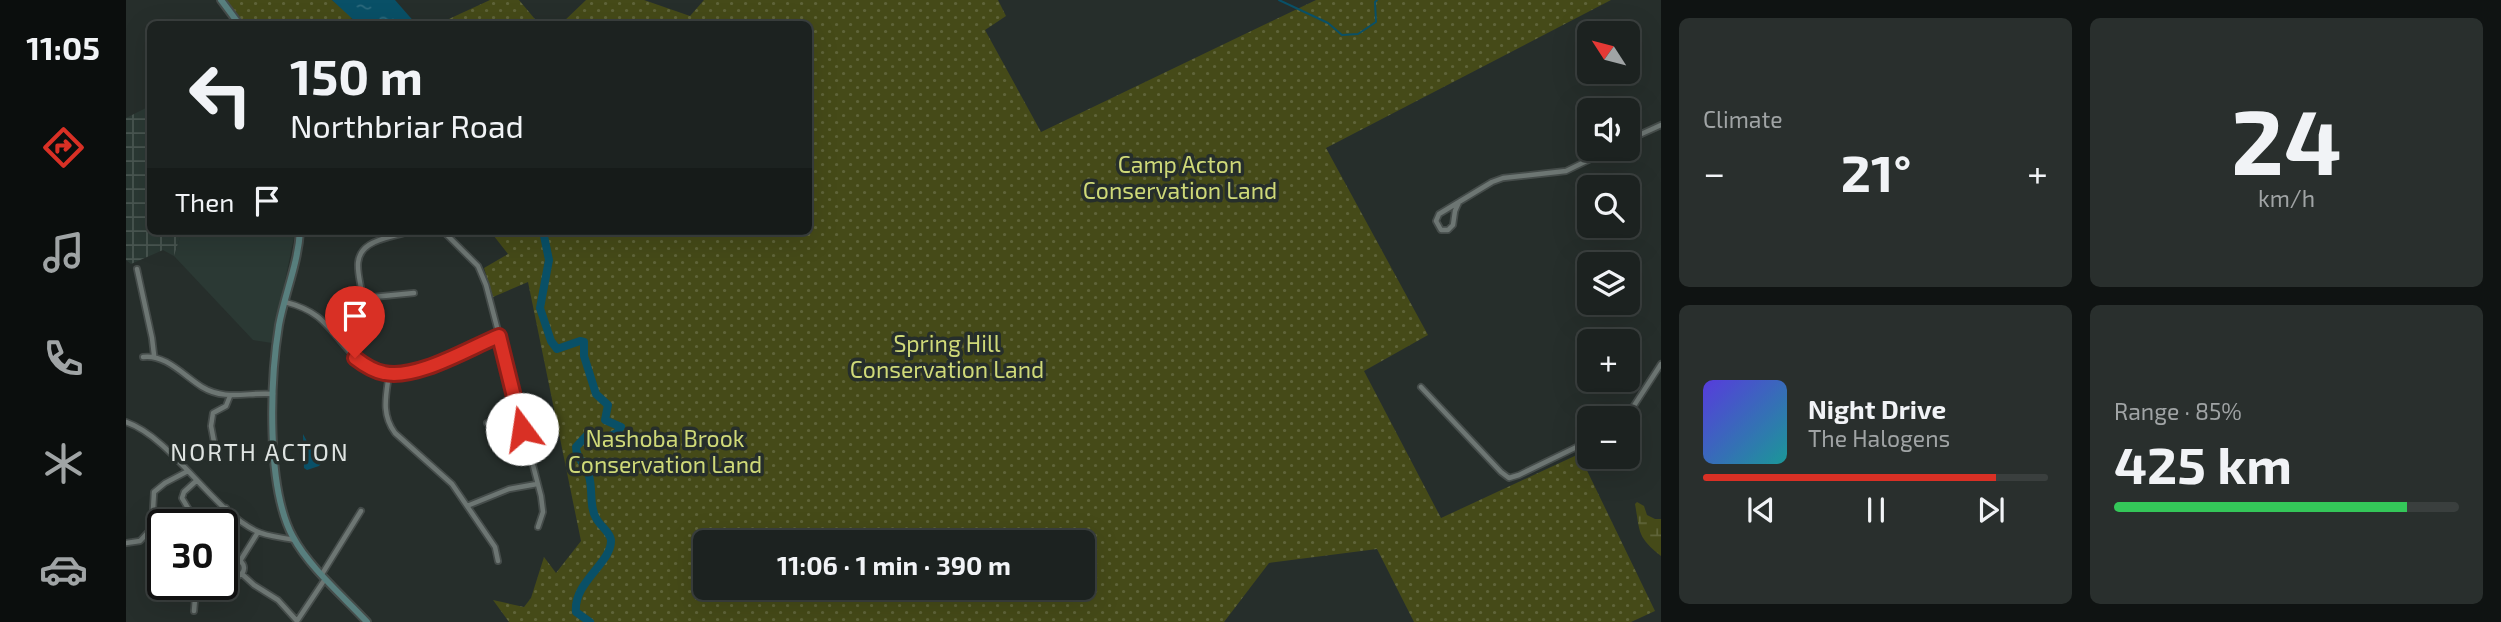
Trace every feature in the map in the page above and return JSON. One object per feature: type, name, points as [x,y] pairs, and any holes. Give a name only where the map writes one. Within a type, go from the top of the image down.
[{"type":"main road","points":[[221,0],[237,21]]},
{"type":"main road","points":[[299,235],[298,252],[276,345],[274,435],[280,499],[286,524],[294,540],[367,622]]},
{"type":"street","points":[[1640,135],[1661,125]]},
{"type":"street","points":[[1459,201],[1453,225],[1448,230],[1441,230],[1436,218],[1443,210],[1492,182],[1503,178],[1566,171],[1586,161]]},
{"type":"street","points":[[336,334],[358,316],[363,298],[358,269],[358,259],[362,251],[379,240],[397,235]]},
{"type":"street","points":[[447,235],[478,266],[486,285],[537,484],[542,512],[538,527]]},
{"type":"street","points":[[137,269],[152,338],[153,355]]},
{"type":"street","points":[[363,298],[414,293]]},
{"type":"street","points":[[285,302],[304,307],[321,317],[365,366],[389,374],[416,371],[499,336]]},
{"type":"street","points":[[143,356],[153,355],[204,388],[220,395],[273,394]]},
{"type":"street","points":[[1634,406],[1661,364]]},
{"type":"street","points":[[389,374],[385,408],[389,425],[394,433],[452,484],[495,547],[498,561]]},
{"type":"street","points":[[1421,387],[1508,478],[1577,447]]},
{"type":"street","points":[[215,447],[211,420],[214,413],[226,406],[230,396]]},
{"type":"street","points":[[486,423],[519,415]]},
{"type":"street","points":[[126,422],[144,431],[196,481],[258,532],[294,540]]},
{"type":"street","points":[[126,543],[141,541],[152,528],[152,497],[157,488],[186,472]]},
{"type":"street","points":[[189,509],[182,498],[184,492],[196,481]]},
{"type":"street","points":[[467,506],[509,489],[537,484]]},
{"type":"street","points":[[242,574],[278,600],[297,621],[361,512]]},
{"type":"street","points":[[238,576],[242,574],[244,568],[240,561],[258,532]]},
{"type":"street","points":[[194,611],[195,600]]},
{"type":"shaded area","points":[[147,108],[147,235],[181,235],[174,256],[163,250],[131,264],[126,260],[126,118]]},
{"type":"shaded area","points":[[181,235],[295,235],[272,343],[253,340],[174,256]]},
{"type":"green space","points":[[226,0],[332,0],[353,18],[345,21],[241,21]]},
{"type":"green space","points":[[490,0],[519,0],[536,21],[444,21]]},
{"type":"green space","name":"Spring Hill Conservation Land","points":[[586,0],[644,0],[690,16],[704,0],[998,0],[1006,16],[985,30],[1041,132],[1316,0],[1611,0],[1326,148],[1428,335],[1364,371],[1441,518],[1577,455],[1577,469],[1586,469],[1655,611],[1631,622],[1414,622],[1377,549],[1269,563],[1224,622],[509,622],[493,600],[524,607],[531,598],[544,557],[556,573],[581,541],[528,282],[493,297],[484,268],[508,254],[493,235],[812,235],[812,21],[564,21]]},
{"type":"green space","points":[[1637,502],[1644,506],[1647,515],[1661,519],[1661,556],[1641,533],[1635,504]]},
{"type":"water","points":[[332,0],[395,0],[413,21],[355,21]]},
{"type":"water","points":[[303,434],[310,447],[324,460],[319,466],[307,470],[304,468]]},
{"type":"waterway","points":[[1279,0],[1328,23],[1342,35],[1358,34],[1376,22],[1377,0]]},
{"type":"waterway","points":[[544,235],[549,260],[540,308],[551,341],[557,349],[584,342],[584,356],[596,394],[608,405],[605,420],[621,427],[617,433],[605,438],[588,434],[576,447],[589,476],[594,513],[611,540],[606,557],[580,591],[577,601],[576,612],[590,622]]},
{"type":"district","name":"NORTH ACTON","points":[[260,451]]},
{"type":"route","points":[[355,358],[365,366],[386,374],[416,371],[499,336],[522,429]]},
{"type":"park label","name":"Camp Acton Conservation Land","points":[[1180,177]]},
{"type":"park label","name":"Nashoba Brook Conservation Land","points":[[665,451]]}]
